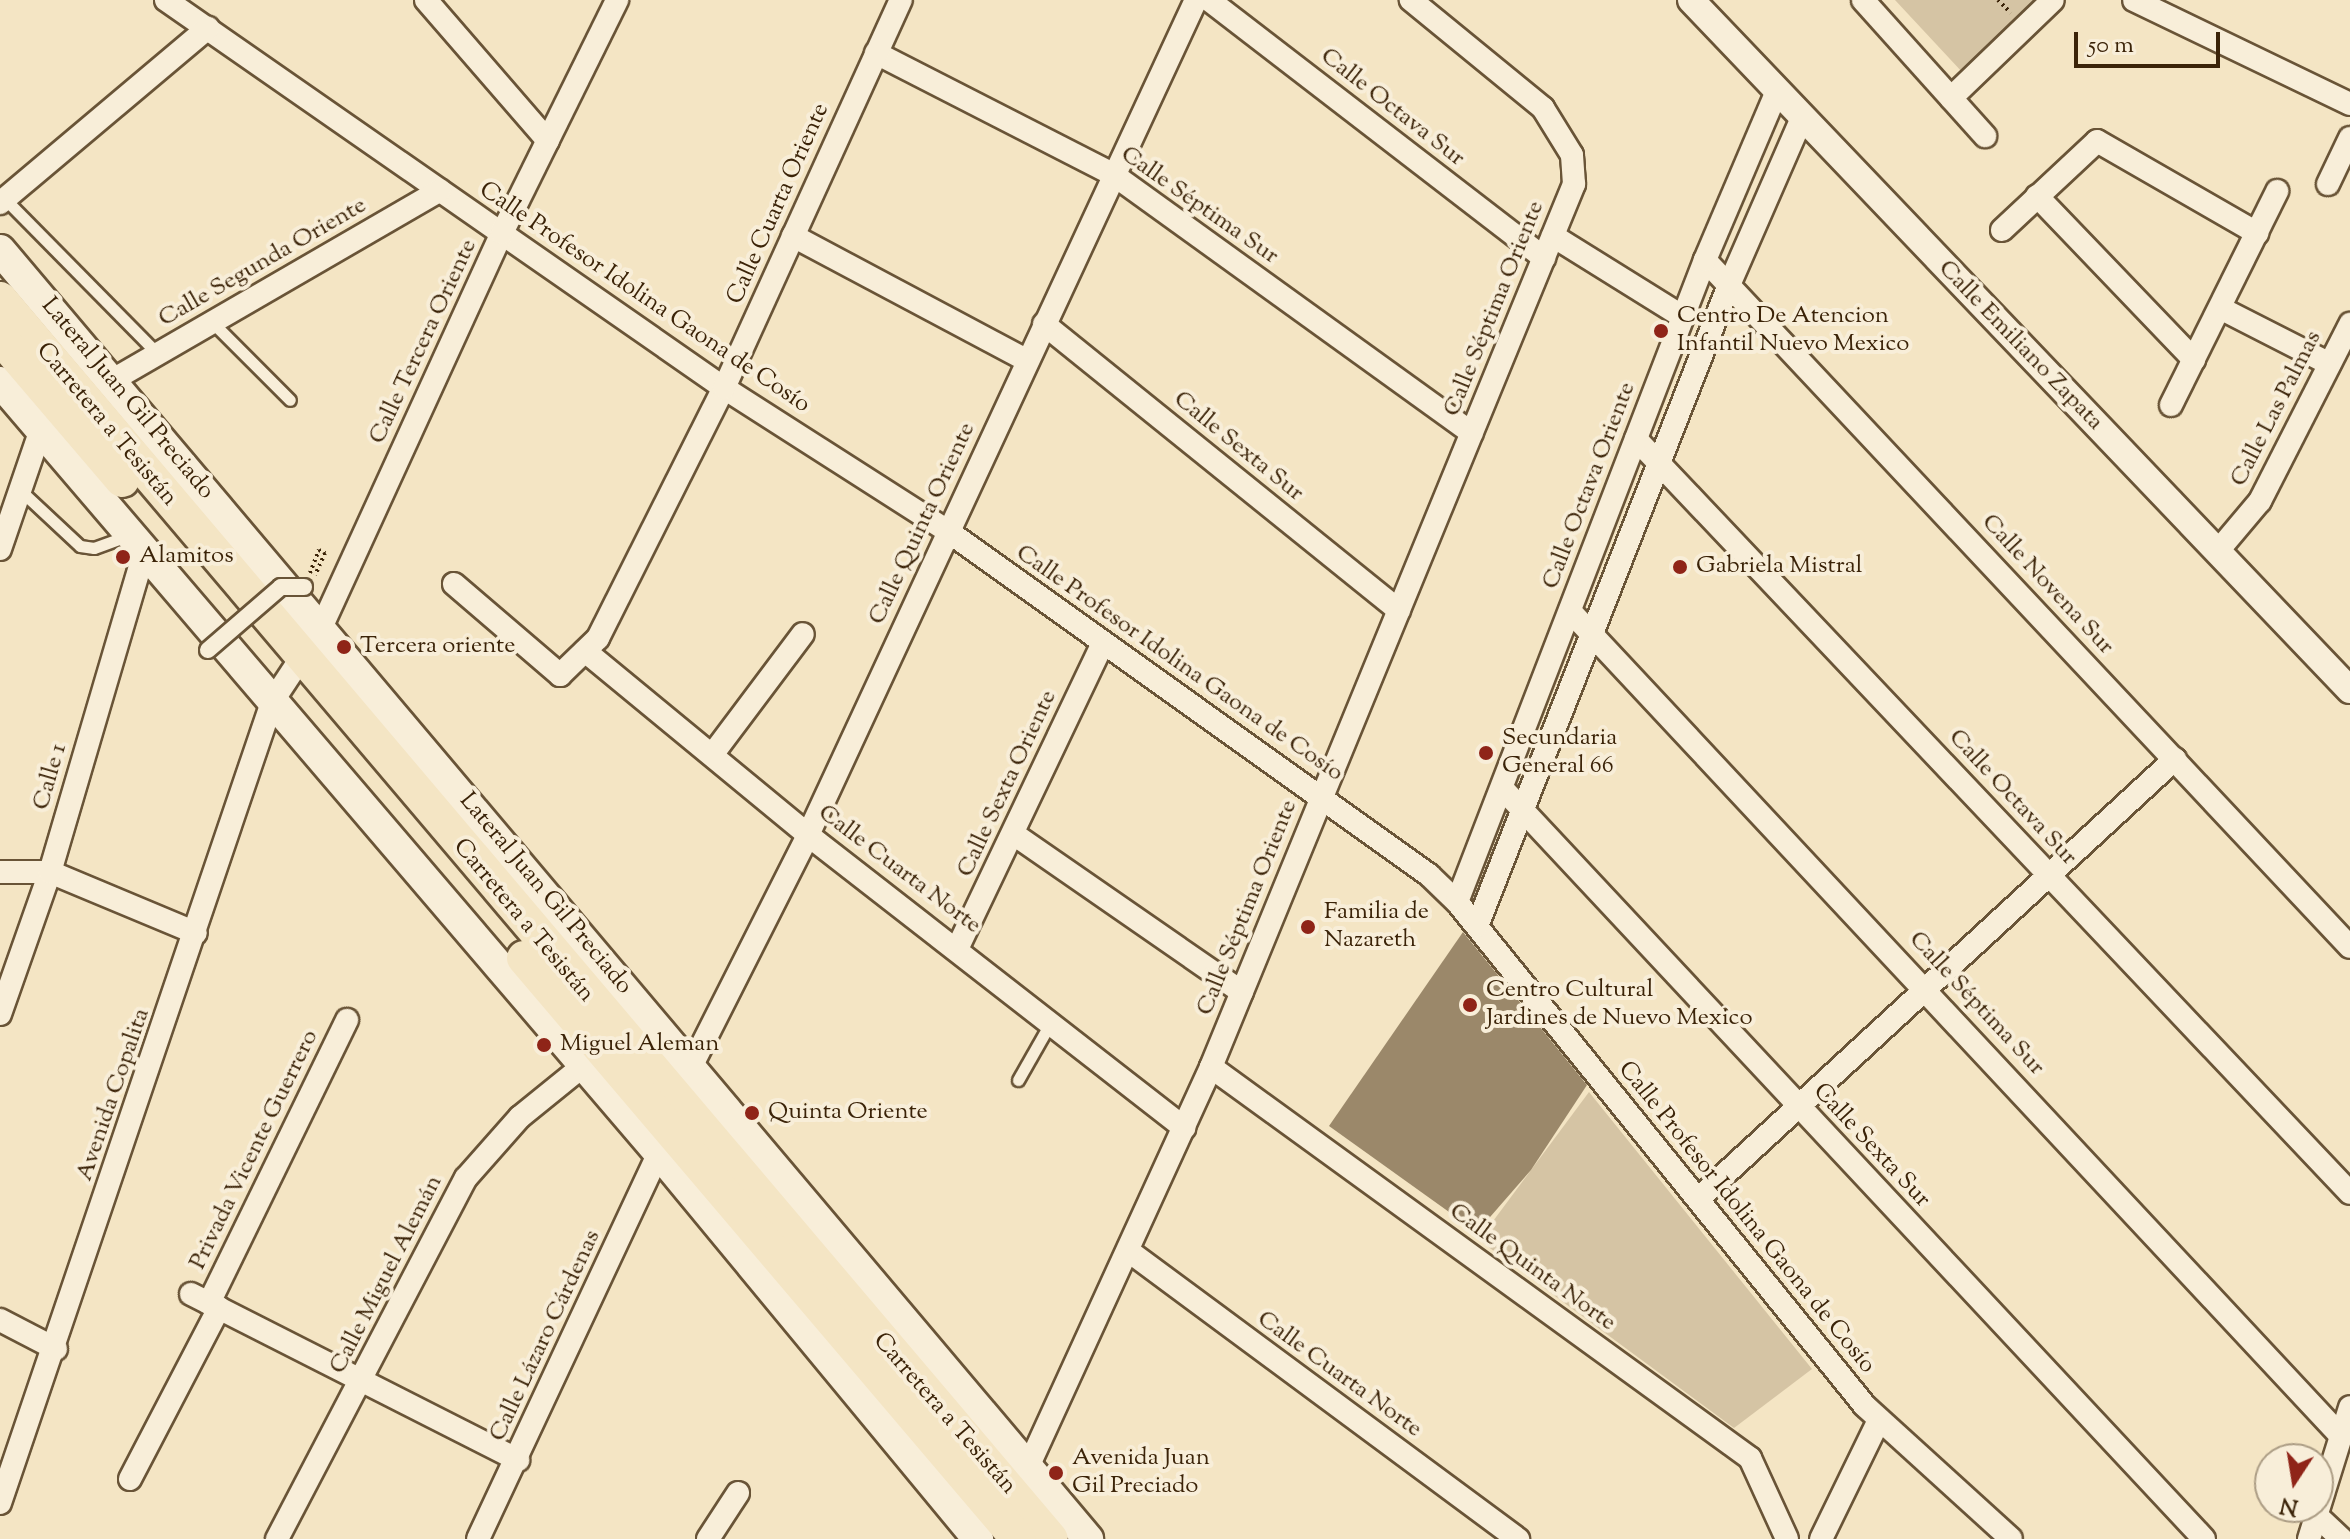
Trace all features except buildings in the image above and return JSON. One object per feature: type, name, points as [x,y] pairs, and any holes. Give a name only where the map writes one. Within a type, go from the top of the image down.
[{"type":"main road","name":"Lateral Juan Gil Preciado","points":[[0,250],[1088,1539]]},
{"type":"main road","name":"Carretera a Tesistán","points":[[0,299],[288,678],[1051,1539]]},
{"type":"main road","name":"Carretera a Tesistán","points":[[0,337],[1018,1539]]},
{"type":"main road","points":[[0,382],[137,543],[288,678],[583,1066],[659,1153],[978,1539]]},
{"type":"street","name":"Calle Profesor Idolina Gaona de Cosío","points":[[166,0],[724,388],[949,532],[1401,853],[1457,902],[1879,1420],[2011,1539]]},
{"type":"street","points":[[426,0],[548,141]]},
{"type":"street","name":"Calle Tercera Oriente","points":[[288,678],[321,628],[502,233],[617,0]]},
{"type":"street","name":"Calle Cuarta Oriente","points":[[454,584],[560,675],[598,638],[724,388],[901,0]]},
{"type":"street","name":"Calle Quinta Oriente","points":[[691,1067],[808,835],[1026,360],[1196,0]]},
{"type":"street","name":"Calle Octava Sur","points":[[1209,0],[1544,258]]},
{"type":"street","name":"Calle Séptima Oriente","points":[[1028,1467],[1130,1252],[1211,1067],[1574,184],[1572,155],[1543,108],[1411,0]]},
{"type":"street","name":"Calle Emiliano Zapata","points":[[1691,0],[2350,690]]},
{"type":"street","points":[[1863,0],[1985,136]]},
{"type":"street","points":[[1951,98],[2053,0]]},
{"type":"street","points":[[2134,0],[2350,104]]},
{"type":"street","points":[[2,201],[208,28]]},
{"type":"street","name":"Calle Séptima Sur","points":[[876,53],[1114,175],[1472,433]]},
{"type":"street","name":"Calle Octava Oriente","points":[[1457,902],[1705,260],[1777,91]]},
{"type":"street","points":[[1477,926],[1729,285],[1802,118]]},
{"type":"street","points":[[2328,184],[2350,138]]},
{"type":"street","points":[[2002,230],[2097,141],[2257,233]]},
{"type":"street","name":"Calle Segunda Oriente","points":[[111,381],[440,190]]},
{"type":"street","points":[[2171,405],[2277,191]]},
{"type":"street","points":[[2037,196],[2194,360]]},
{"type":"street","points":[[793,236],[1026,360]]},
{"type":"street","points":[[1553,236],[1683,317]]},
{"type":"street","name":"Calle Novena Sur","points":[[1705,260],[2350,947]]},
{"type":"street","points":[[2223,302],[2332,358]]},
{"type":"street","name":"Calle Sexta Sur","points":[[1044,324],[1399,610]]},
{"type":"street","name":"Calle Las Palmas","points":[[2217,552],[2260,501],[2350,324]]},
{"type":"street","points":[[0,549],[41,429]]},
{"type":"street","name":"Calle Octava Sur","points":[[1636,439],[2350,1193]]},
{"type":"street","name":"Calle 1","points":[[0,1014],[50,872],[137,543]]},
{"type":"street","points":[[208,650],[281,587],[307,588]]},
{"type":"street","name":"Calle Séptima Sur","points":[[1570,611],[2341,1436]]},
{"type":"street","points":[[712,755],[803,634]]},
{"type":"street","name":"Calle Sexta Oriente","points":[[958,947],[1015,835],[1103,643]]},
{"type":"street","name":"Calle Cuarta Norte","points":[[585,651],[808,835],[958,947],[1184,1128]]},
{"type":"street","name":"Avenida Copalita","points":[[0,1503],[56,1349],[196,933],[288,678]]},
{"type":"street","points":[[1698,1199],[2175,759]]},
{"type":"street","name":"Calle Sexta Sur","points":[[1502,788],[2204,1539]]},
{"type":"street","points":[[1015,835],[1242,992]]},
{"type":"street","points":[[0,872],[50,872],[196,933]]},
{"type":"street","name":"Privada Vicente Guerrero","points":[[130,1479],[206,1302],[347,1020]]},
{"type":"street","name":"Calle Miguel Alemán","points":[[277,1539],[363,1382],[466,1178],[520,1117],[583,1066]]},
{"type":"street","name":"Calle Quinta Norte","points":[[1211,1067],[1750,1458],[1787,1539]]},
{"type":"street","name":"Calle Lázaro Cárdenas","points":[[478,1539],[518,1460],[659,1153]]},
{"type":"street","name":"Calle Cuarta Norte","points":[[1130,1252],[1511,1537]]},
{"type":"street","points":[[206,1302],[518,1460]]},
{"type":"street","points":[[0,1320],[56,1349]]},
{"type":"street","points":[[2334,1459],[2350,1407]]},
{"type":"street","points":[[1821,1539],[1879,1420]]},
{"type":"street","points":[[708,1539],[738,1493]]},
{"type":"street","points":[[2325,1523],[2342,1539]]},
{"type":"lane","points":[[2,201],[158,354]]},
{"type":"lane","points":[[212,322],[290,400]]},
{"type":"lane","points":[[20,490],[80,546],[94,548],[137,543]]},
{"type":"lane","points":[[1018,1080],[1051,1021]]},
{"type":"path","points":[[319,550],[325,553],[307,588],[319,550]]},
{"type":"shaded area","points":[[1895,0],[2040,0],[1963,73]]},
{"type":"shaded area","points":[[1589,1092],[1812,1369],[1734,1428],[1479,1240]]},
{"type":"place","name":"Centro De Atencion Infantil Nuevo Mexico","points":[[1661,331]]},
{"type":"place","name":"Alamitos","points":[[123,557]]},
{"type":"place","name":"Gabriela Mistral","points":[[1680,567]]},
{"type":"place","name":"Tercera oriente","points":[[344,647]]},
{"type":"place","name":"Secundaria General 66","points":[[1486,753]]},
{"type":"place","name":"Familia de Nazareth","points":[[1308,927]]},
{"type":"place","name":"Centro Cultural Jardines de Nuevo Mexico","points":[[1470,1005]]},
{"type":"place","name":"Miguel Aleman","points":[[544,1045]]},
{"type":"place","name":"Quinta Oriente","points":[[752,1113]]},
{"type":"place","name":"Avenida Juan Gil Preciado","points":[[1056,1473]]}]
